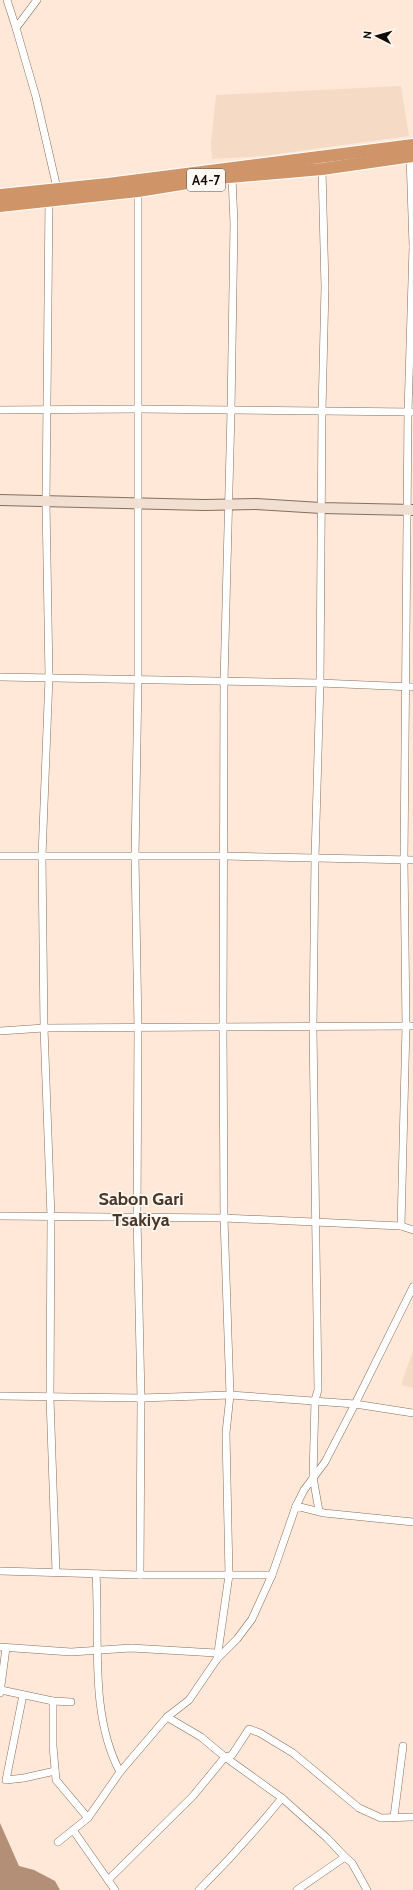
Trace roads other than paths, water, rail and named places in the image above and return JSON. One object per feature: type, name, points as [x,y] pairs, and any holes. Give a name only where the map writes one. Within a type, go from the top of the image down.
[{"type":"highway","name":"A4-7","points":[[0,195],[57,188],[138,185],[322,169],[412,152]]},
{"type":"highway","name":"A4-7","points":[[0,206],[48,202],[138,185],[412,152]]},
{"type":"main road","points":[[0,500],[229,505],[256,504],[321,508],[410,510]]},
{"type":"street","points":[[7,0],[36,97],[57,188]]},
{"type":"street","points":[[16,28],[37,0]]},
{"type":"street","points":[[401,1226],[409,1026],[404,860],[410,687],[410,412],[413,246],[412,152]]},
{"type":"street","points":[[319,1511],[314,1478],[315,1400],[318,1390],[317,1222],[313,1028],[314,858],[320,683],[322,411],[325,287],[322,169]]},
{"type":"street","points":[[216,1656],[223,1622],[229,1575],[226,1433],[230,1394],[224,1218],[223,1028],[224,682],[232,411],[234,223],[232,178]]},
{"type":"street","points":[[138,185],[138,680],[135,857],[141,1398],[140,1576]]},
{"type":"street","points":[[48,202],[48,410],[46,502],[49,677],[42,856],[44,1028],[51,1217],[50,1398],[56,1572]]},
{"type":"street","points":[[0,410],[138,409],[410,412]]},
{"type":"street","points":[[0,678],[49,677],[320,683],[410,687]]},
{"type":"street","points":[[0,856],[224,856],[413,860]]},
{"type":"street","points":[[0,1031],[44,1028],[313,1028],[409,1026]]},
{"type":"street","points":[[0,1216],[224,1218],[401,1226],[413,1230]]},
{"type":"street","points":[[58,1842],[88,1818],[120,1772],[167,1717],[189,1700],[216,1656],[237,1639],[252,1619],[272,1575],[296,1506],[304,1490],[325,1462],[413,1287]]},
{"type":"street","points":[[0,1396],[50,1398],[141,1398],[230,1394],[355,1404],[413,1413]]},
{"type":"street","points":[[296,1506],[319,1511],[413,1522]]},
{"type":"street","points":[[0,1571],[140,1576],[272,1575]]},
{"type":"street","points":[[96,1574],[99,1696],[102,1719],[110,1749],[120,1772]]},
{"type":"street","points":[[71,1702],[53,1701],[0,1691],[3,1648],[97,1652],[131,1648],[216,1656]]},
{"type":"street","points":[[23,1695],[6,1780],[24,1778],[55,1770]]},
{"type":"street","points":[[53,1701],[52,1728],[56,1780],[88,1818]]},
{"type":"street","points":[[167,1717],[200,1737],[282,1798],[327,1838],[345,1858],[352,1862],[367,1890]]},
{"type":"street","points":[[108,1880],[193,1796],[225,1757],[232,1755],[249,1729],[293,1753],[359,1808],[382,1818],[413,1817]]},
{"type":"street","points":[[394,1817],[403,1746]]},
{"type":"street","points":[[199,1890],[228,1858],[249,1838],[282,1798]]},
{"type":"street","points":[[73,1830],[115,1890]]},
{"type":"street","points":[[297,1890],[345,1858]]},
{"type":"district","name":"Sabon Gari Tsakiya","points":[[141,1209]]}]
